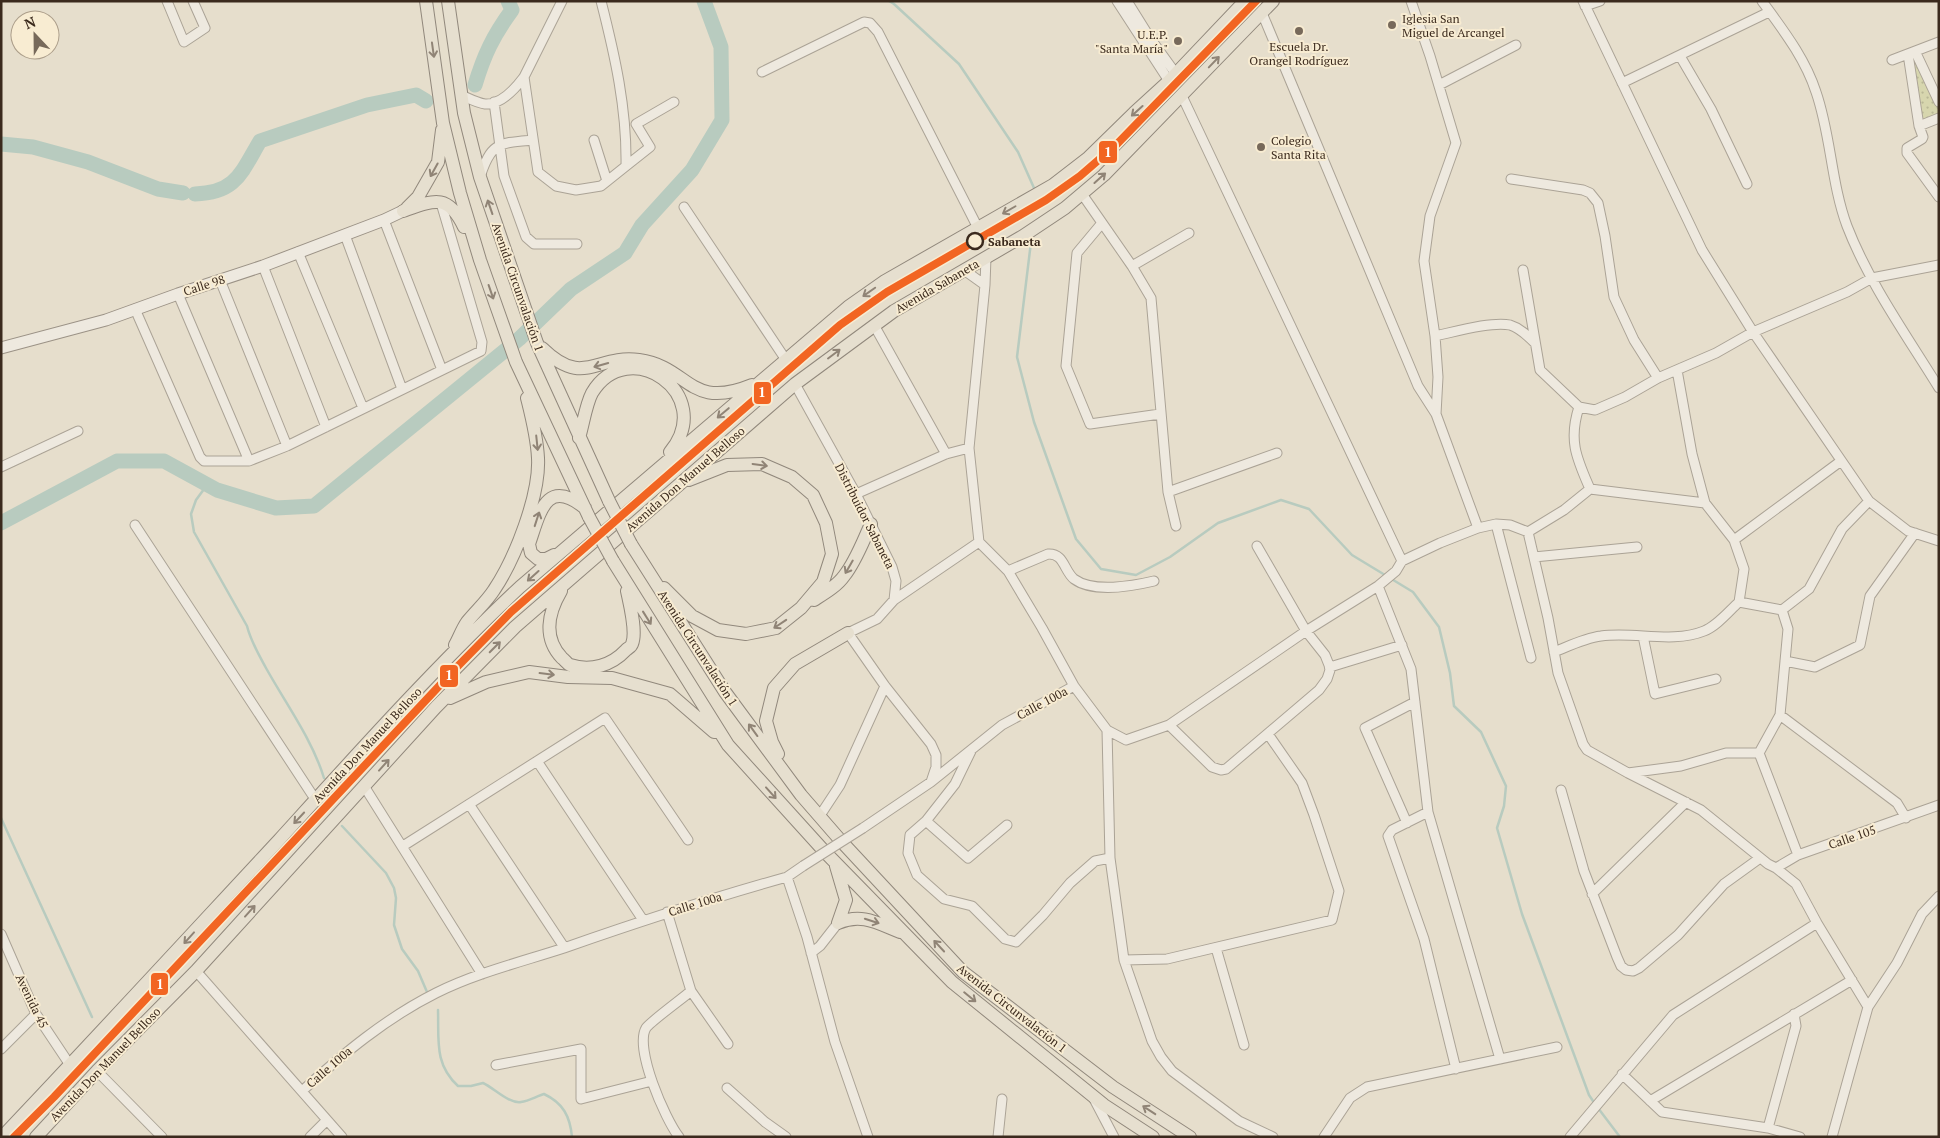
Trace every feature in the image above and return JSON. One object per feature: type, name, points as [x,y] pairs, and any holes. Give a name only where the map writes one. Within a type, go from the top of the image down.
[{"type":"main road","name":"Avenida Circunvalación 1","points":[[426,1],[443,123],[460,193],[480,260],[516,362],[613,561],[728,745],[836,863],[952,982],[1091,1095],[1153,1137]]},
{"type":"main road","name":"Avenida Circunvalación 1","points":[[448,1],[464,113],[480,177],[537,343],[579,438],[631,544],[725,692],[819,817],[963,972],[1114,1088],[1190,1137]]},
{"type":"main road","points":[[537,343],[555,360],[566,366],[592,368],[615,361],[640,360],[667,369],[692,388],[704,392],[723,394],[760,382],[848,307],[885,281],[1052,185],[1088,158],[1173,78],[1244,1]]},
{"type":"main road","name":"Avenida Sabaneta","points":[[795,384],[894,311],[1065,208],[1104,175],[1273,1]]},
{"type":"main road","points":[[403,211],[418,197],[438,162],[443,123]]},
{"type":"main road","points":[[403,211],[426,203],[441,203],[451,206],[458,214],[480,260]]},
{"type":"main road","points":[[448,659],[467,623],[494,591],[509,565],[537,482],[538,459],[535,428],[516,362]]},
{"type":"main road","points":[[579,438],[592,394],[602,382],[614,373],[626,368],[656,373],[674,389],[683,405],[685,424],[678,442],[651,475]]},
{"type":"main road","name":"Avenida Don Manuel Belloso","points":[[2,1137],[315,799],[485,620],[559,553],[760,382]]},
{"type":"main road","name":"Avenida Don Manuel Belloso","points":[[36,1137],[97,1071],[196,971],[436,708],[515,627],[795,384]]},
{"type":"main road","points":[[680,484],[727,465],[762,464],[792,477],[813,495],[826,523],[832,554],[823,582],[801,608]]},
{"type":"main road","points":[[559,553],[546,559],[538,559],[529,548],[541,507],[548,499],[564,496],[576,501],[588,513]]},
{"type":"main road","points":[[646,569],[692,616],[718,630],[746,634],[776,628],[831,588],[844,576],[859,551],[871,524]]},
{"type":"main road","points":[[566,582],[552,606],[549,626],[553,648],[569,665],[590,667],[605,665],[619,658],[632,644],[633,625],[626,584]]},
{"type":"main road","points":[[801,795],[772,742],[766,721],[774,688],[794,664],[848,633]]},
{"type":"main road","points":[[436,708],[456,694],[486,682],[529,672],[612,678],[670,694],[728,745]]},
{"type":"main road","points":[[836,863],[846,900],[838,923]]},
{"type":"main road","points":[[838,923],[851,918],[862,918],[905,934]]},
{"type":"street","points":[[167,1],[184,42],[205,28],[193,1]]},
{"type":"street","points":[[461,95],[484,104],[494,102],[516,89],[524,78],[562,1]]},
{"type":"street","points":[[601,1],[617,66],[626,128],[626,166]]},
{"type":"street","points":[[1117,1],[1173,78]]},
{"type":"street","points":[[1128,1],[1173,78]]},
{"type":"street","points":[[1411,1],[1456,143],[1430,216],[1424,261],[1435,336],[1438,377],[1436,414]]},
{"type":"street","points":[[1600,1],[1584,4],[1702,250],[1753,332],[1869,501],[1908,531],[1939,540]]},
{"type":"street","points":[[1762,1],[1801,56],[1816,92],[1828,136],[1838,193],[1847,226],[1872,278],[1939,388]]},
{"type":"street","points":[[1622,83],[1769,12]]},
{"type":"street","points":[[1262,13],[1418,386],[1436,414],[1478,528]]},
{"type":"street","points":[[762,72],[864,22],[870,23],[878,32],[978,228]]},
{"type":"street","points":[[1892,60],[1939,42]]},
{"type":"street","points":[[1439,85],[1516,45]]},
{"type":"street","points":[[1911,53],[1939,102]]},
{"type":"street","points":[[1911,53],[1923,137],[1907,148],[1907,153],[1939,196]]},
{"type":"street","points":[[1680,56],[1711,109],[1747,184]]},
{"type":"street","points":[[524,78],[538,172],[556,186],[576,190],[601,186],[650,147],[636,124]]},
{"type":"street","points":[[1182,96],[1402,561]]},
{"type":"street","points":[[494,102],[504,176],[526,237],[534,244],[578,244]]},
{"type":"street","points":[[626,128],[674,102]]},
{"type":"street","points":[[1920,126],[1939,118]]},
{"type":"street","points":[[480,177],[486,158],[500,145],[507,142],[533,140]]},
{"type":"street","points":[[594,140],[607,181]]},
{"type":"street","points":[[1511,179],[1583,190],[1590,193],[1598,203],[1614,297],[1634,340],[1658,378]]},
{"type":"street","points":[[1082,194],[1132,266],[1150,298],[1168,492],[1176,526]]},
{"type":"street","points":[[136,309],[200,458],[204,461],[249,461],[288,446],[481,350],[482,342],[441,203]]},
{"type":"street","points":[[684,206],[786,360]]},
{"type":"street","name":"Calle 98","points":[[1,348],[106,320],[262,266],[403,211]]},
{"type":"street","points":[[384,220],[442,370]]},
{"type":"street","points":[[1102,223],[1077,253],[1066,366],[1090,424],[1160,414]]},
{"type":"street","points":[[1132,266],[1189,233]]},
{"type":"street","points":[[345,235],[402,389]]},
{"type":"street","points":[[298,252],[363,408]]},
{"type":"street","points":[[986,257],[969,448],[979,542],[1008,571],[1074,686],[1107,730],[1126,740],[1169,725],[1306,631],[1381,584],[1396,571],[1402,561],[1478,528],[1496,524],[1510,525],[1528,532]]},
{"type":"street","points":[[1523,270],[1540,370],[1579,407],[1595,410],[1624,397],[1658,378],[1716,353],[1753,332],[1847,292],[1872,278],[1939,265]]},
{"type":"street","points":[[262,266],[326,426]]},
{"type":"street","points":[[964,270],[985,285]]},
{"type":"street","points":[[220,280],[288,446]]},
{"type":"street","points":[[178,294],[249,461]]},
{"type":"street","points":[[874,325],[946,454]]},
{"type":"street","points":[[1435,336],[1485,326],[1510,325],[1524,332],[1536,343]]},
{"type":"street","points":[[1554,652],[1601,636],[1690,635],[1706,630],[1739,602],[1744,569],[1734,540],[1706,503],[1692,454],[1677,370]]},
{"type":"street","name":"Distribuidor Sabaneta","points":[[795,384],[856,494],[892,567],[896,581],[894,600]]},
{"type":"street","points":[[1579,407],[1573,424],[1575,453],[1590,489]]},
{"type":"street","points":[[1,467],[78,431]]},
{"type":"street","points":[[856,494],[946,454],[969,448]]},
{"type":"street","points":[[1168,492],[1277,453]]},
{"type":"street","points":[[1734,540],[1841,461]]},
{"type":"street","points":[[1528,532],[1564,510],[1590,489],[1706,503]]},
{"type":"street","points":[[1739,602],[1782,610],[1809,589],[1842,529],[1869,501]]},
{"type":"street","points":[[1496,524],[1531,658]]},
{"type":"street","points":[[135,525],[315,799]]},
{"type":"street","points":[[1528,532],[1558,673],[1583,744],[1595,754],[1628,773],[1702,810],[1760,858],[1796,884],[1817,923],[1868,1007]]},
{"type":"street","points":[[1785,661],[1816,667],[1860,645],[1870,596],[1914,533]]},
{"type":"street","points":[[931,782],[936,767],[936,755],[931,744],[885,686],[848,633],[877,619],[894,600],[979,542]]},
{"type":"street","points":[[1169,725],[1212,767],[1221,770],[1226,769],[1320,690],[1327,679],[1330,667],[1325,655],[1306,631],[1257,546]]},
{"type":"street","points":[[1534,557],[1637,547]]},
{"type":"street","points":[[1008,571],[1052,554],[1059,557],[1074,579],[1096,587],[1129,586],[1154,581]]},
{"type":"street","points":[[1381,584],[1411,669],[1428,812],[1500,1059]]},
{"type":"street","points":[[1782,610],[1788,629],[1780,715],[1759,753],[1798,856]]},
{"type":"street","points":[[1643,636],[1655,694],[1716,679]]},
{"type":"street","points":[[1330,667],[1402,645]]},
{"type":"street","points":[[819,817],[840,785],[885,686]]},
{"type":"street","name":"Calle 100a","points":[[302,1091],[352,1047],[384,1024],[436,993],[482,974],[667,912],[787,877],[931,782],[1002,725],[1074,686]]},
{"type":"street","points":[[1407,823],[1365,728],[1415,702]]},
{"type":"street","points":[[1780,715],[1897,803],[1906,818]]},
{"type":"street","points":[[403,846],[605,718],[688,840]]},
{"type":"street","points":[[1107,730],[1110,858],[1124,960],[1152,1041],[1172,1071],[1239,1121],[1273,1137]]},
{"type":"street","points":[[1124,960],[1167,959],[1332,920],[1339,892],[1302,783],[1268,734]]},
{"type":"street","points":[[972,748],[955,784],[926,821],[910,835],[908,853],[917,875],[944,899],[972,906],[1004,939],[1016,942],[1043,915],[1070,883],[1095,861],[1110,858]]},
{"type":"street","points":[[1628,773],[1681,766],[1726,753],[1759,753]]},
{"type":"street","points":[[537,761],[643,920]]},
{"type":"street","points":[[364,786],[482,974]]},
{"type":"street","points":[[1561,790],[1592,894],[1620,964],[1626,970],[1633,971],[1647,962],[1678,935],[1724,884],[1760,858]]},
{"type":"street","points":[[1592,894],[1686,802]]},
{"type":"street","points":[[468,804],[564,948]]},
{"type":"street","name":"Calle 105","points":[[1772,866],[1939,806]]},
{"type":"street","points":[[1428,812],[1389,832],[1389,838],[1424,939],[1456,1069]]},
{"type":"street","points":[[926,821],[968,858],[1007,826]]},
{"type":"street","points":[[787,877],[811,953],[835,1042],[868,1137]]},
{"type":"street","points":[[1832,1137],[1868,1007],[1897,963],[1922,914],[1939,896]]},
{"type":"street","points":[[667,912],[691,991],[728,1044]]},
{"type":"street","points":[[811,953],[820,946],[838,923]]},
{"type":"street","points":[[1570,1137],[1673,1015],[1817,923]]},
{"type":"street","name":"Avenida 45","points":[[1,934],[36,1014],[70,1065]]},
{"type":"street","points":[[1216,948],[1244,1045]]},
{"type":"street","points":[[196,971],[342,1137]]},
{"type":"street","points":[[1650,1101],[1852,980]]},
{"type":"street","points":[[679,1137],[652,1081],[644,1052],[644,1040],[646,1028],[691,991]]},
{"type":"street","points":[[1,1050],[36,1014]]},
{"type":"street","points":[[1768,1128],[1796,1026],[1794,1014]]},
{"type":"street","points":[[1324,1137],[1350,1098],[1360,1090],[1557,1047]]},
{"type":"street","points":[[496,1064],[581,1048],[581,1099],[652,1081]]},
{"type":"street","points":[[97,1071],[162,1137]]},
{"type":"street","points":[[1622,1074],[1662,1112],[1768,1128],[1800,1137]]},
{"type":"street","points":[[727,1088],[765,1122],[786,1137]]},
{"type":"street","points":[[1091,1095],[1114,1137]]},
{"type":"street","points":[[998,1137],[1002,1099]]},
{"type":"street","points":[[310,1137],[327,1120]]},
{"type":"green space","points":[[1912,53],[1939,110],[1939,113],[1920,121]]},
{"type":"waterway","points":[[475,85],[490,46],[499,28],[512,10],[508,1]]},
{"type":"waterway","points":[[1,523],[117,461],[164,461],[217,490],[276,508],[314,506],[519,339],[571,289],[625,253],[642,225],[692,170],[722,120],[721,47],[704,1]]},
{"type":"waterway","points":[[889,1],[959,64],[1018,152],[1034,188]]},
{"type":"waterway","points":[[195,194],[209,193],[229,185],[242,172],[260,141],[367,105],[416,95],[426,101]]},
{"type":"waterway","points":[[1,144],[33,147],[88,162],[158,189],[183,193]]},
{"type":"waterway","points":[[1031,242],[1017,357],[1034,422],[1076,539],[1101,569],[1136,575],[1170,557],[1218,523],[1281,500],[1309,509],[1352,555],[1413,592],[1439,627],[1450,673],[1454,706],[1481,732],[1506,786],[1504,806],[1497,828],[1522,914],[1589,1095],[1595,1104]]},
{"type":"waterway","points":[[207,485],[196,500],[191,514],[194,532],[247,626],[253,643],[266,668],[313,749],[324,778]]},
{"type":"waterway","points":[[1,818],[92,1017]]},
{"type":"waterway","points":[[342,826],[386,873],[394,888],[396,898],[394,925],[402,949],[418,971],[427,992]]},
{"type":"waterway","points":[[438,1010],[438,1041],[441,1060],[450,1078],[458,1086],[471,1086],[483,1083],[516,1102],[527,1101],[544,1094],[561,1106],[567,1117],[572,1137]]},
{"type":"waterway","points":[[1598,1108],[1620,1137]]},
{"type":"rail line","name":"1","points":[[14,1137],[54,1097],[456,668],[511,612],[840,325],[887,292],[1046,200],[1080,176],[1117,144],[1256,1]]},
{"type":"place","name":"Iglesia San Miguel de Arcangel","points":[[1392,25]]},
{"type":"place","name":"Escuela Dr. Orangel Rodríguez","points":[[1299,31]]},
{"type":"place","name":"U.E.P. \"Santa María\"","points":[[1178,41]]},
{"type":"place","name":"Colegio Santa Rita","points":[[1261,147]]},
{"type":"place","name":"Sabaneta","points":[[975,241]]}]
